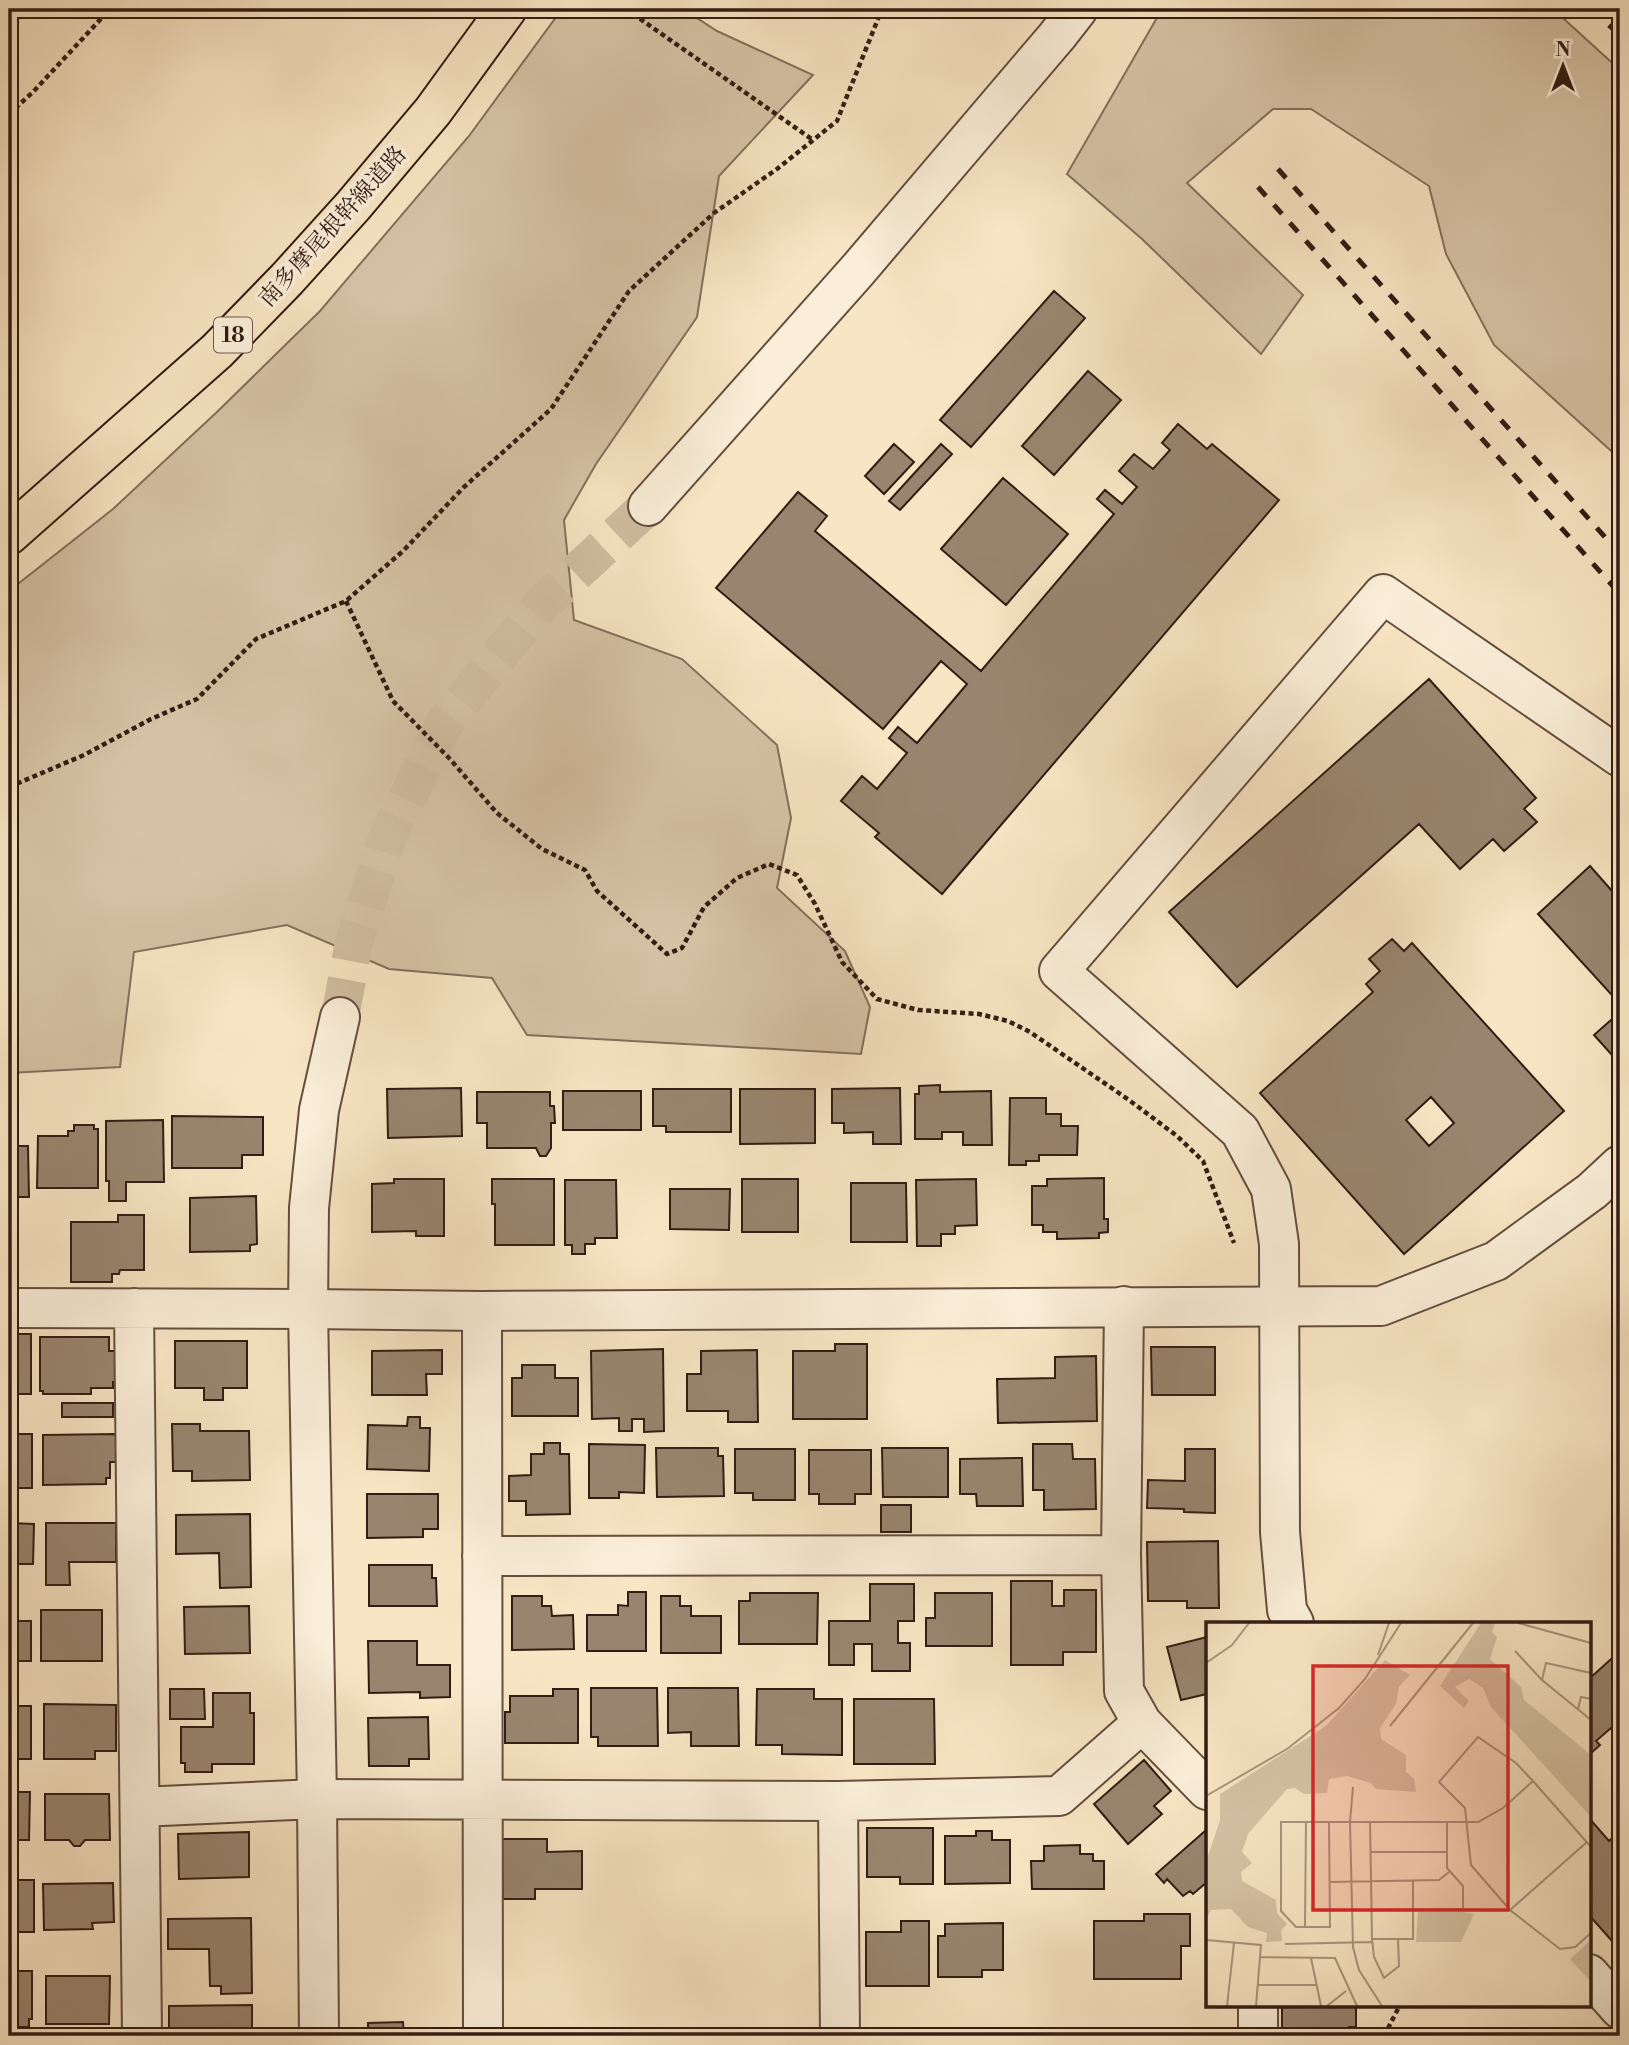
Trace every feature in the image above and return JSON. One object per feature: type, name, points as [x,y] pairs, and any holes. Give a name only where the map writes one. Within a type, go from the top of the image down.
[{"type":"main road","name":"南多摩尾根幹線道路","points":[[433,111],[493,9]]},
{"type":"main road","name":"南多摩尾根幹線道路","points":[[9,535],[217,351],[345,216],[433,111],[507,9]]},
{"type":"street","points":[[648,506],[857,271],[1078,9]]},
{"type":"street","points":[[1293,1622],[1287,1610],[1280,1532],[1279,1244],[1270,1189],[1240,1131],[1059,971],[1382,594],[1620,757]]},
{"type":"street","points":[[319,2036],[308,1308],[309,1208],[319,1110],[340,1017]]},
{"type":"street","points":[[9,1308],[482,1311],[1381,1306],[1496,1261],[1592,1191],[1620,1165]]},
{"type":"street","points":[[1124,1306],[1121,1555],[1124,1691],[1142,1723],[1206,1789]]},
{"type":"street","points":[[134,1308],[142,2036]]},
{"type":"street","points":[[482,1311],[483,2036]]},
{"type":"street","points":[[482,1556],[1121,1555]]},
{"type":"street","points":[[140,1807],[317,1799],[838,1801],[1059,1796],[1142,1723]]},
{"type":"street","points":[[838,1801],[839,2036]]},
{"type":"street","points":[[1590,1975],[1620,2009]]},
{"type":"street","points":[[1258,2007],[1258,2036]]},
{"type":"path","points":[[9,114],[110,9]]},
{"type":"path","points":[[626,9],[813,140]]},
{"type":"path","points":[[9,787],[84,755],[151,719],[197,699],[256,639],[346,601],[403,551],[464,487],[551,409],[629,291],[714,213],[837,121],[882,9]]},
{"type":"path","points":[[346,601],[393,701],[449,758],[497,813],[542,849],[585,870],[597,891],[667,954],[682,948],[704,907],[737,878],[769,864],[797,875],[815,904],[842,962],[877,999],[918,1010],[979,1014],[1007,1021],[1030,1032],[1177,1136],[1203,1161],[1235,1245]]},
{"type":"path","points":[[1384,2036],[1399,2007]]},
{"type":"shaded area","points":[[562,9],[683,9],[717,31],[813,75],[719,176],[697,317],[596,464],[564,520],[574,620],[682,659],[777,745],[791,818],[777,888],[845,951],[870,1007],[861,1054],[527,1035],[492,978],[389,969],[287,925],[134,952],[120,1067],[9,1073],[9,591],[113,509],[320,311],[469,136]]},
{"type":"shaded area","points":[[1162,9],[1553,9],[1620,70],[1620,459],[1494,345],[1446,254],[1429,186],[1311,109],[1273,109],[1187,183],[1303,295],[1261,354],[1142,239],[1067,174]]},
{"type":"building","points":[[1054,291],[1085,318],[971,447],[940,420]]},
{"type":"building","points":[[1088,371],[1121,400],[1054,475],[1022,446]]},
{"type":"building","points":[[1178,424],[1207,449],[1212,444],[1279,500],[942,894],[875,837],[879,833],[841,801],[862,776],[877,789],[907,753],[889,738],[898,727],[917,743],[967,684],[941,661],[883,729],[716,588],[798,492],[827,516],[815,531],[981,671],[1114,514],[1097,499],[1105,490],[1122,504],[1137,487],[1119,471],[1134,454],[1153,469],[1170,450],[1162,443]]},
{"type":"building","points":[[894,444],[914,462],[884,494],[865,476]]},
{"type":"building","points":[[941,444],[952,454],[900,510],[889,501]]},
{"type":"building","points":[[1003,478],[1068,534],[1006,605],[941,549]]},
{"type":"building","points":[[1429,679],[1536,798],[1524,809],[1537,822],[1504,851],[1493,839],[1460,869],[1419,824],[1237,987],[1169,912]]},
{"type":"building","points":[[1590,866],[1620,900],[1620,1004],[1538,914]]},
{"type":"building","points":[[1392,939],[1404,951],[1412,943],[1564,1111],[1404,1254],[1260,1093],[1373,992],[1366,984],[1380,971],[1369,959]],"holes":[[[1431,1097],[1454,1123],[1429,1146],[1406,1120]]]},
{"type":"building","points":[[1620,1012],[1620,1064],[1594,1035]]},
{"type":"building","points":[[940,1085],[940,1092],[991,1091],[992,1145],[963,1145],[963,1132],[942,1132],[942,1139],[915,1139],[915,1094],[919,1094],[919,1086]]},
{"type":"building","points":[[461,1088],[462,1136],[388,1138],[387,1089]]},
{"type":"building","points":[[900,1088],[901,1144],[873,1144],[873,1132],[844,1133],[844,1123],[832,1123],[832,1089]]},
{"type":"building","points":[[653,1089],[731,1089],[731,1132],[666,1132],[666,1126],[653,1126]]},
{"type":"building","points":[[740,1089],[815,1089],[815,1143],[740,1144]]},
{"type":"building","points":[[563,1091],[641,1091],[641,1130],[563,1130]]},
{"type":"building","points":[[477,1092],[550,1092],[550,1106],[554,1106],[555,1123],[551,1123],[551,1148],[546,1156],[540,1156],[536,1148],[487,1148],[487,1123],[477,1123]]},
{"type":"building","points":[[1010,1098],[1046,1098],[1046,1114],[1061,1114],[1061,1126],[1078,1126],[1077,1155],[1039,1155],[1039,1161],[1026,1161],[1026,1165],[1009,1165]]},
{"type":"building","points":[[172,1116],[263,1117],[263,1155],[242,1155],[242,1168],[172,1168]]},
{"type":"building","points":[[163,1120],[164,1182],[126,1182],[126,1201],[109,1201],[109,1181],[106,1181],[106,1121]]},
{"type":"building","points":[[74,1125],[94,1125],[94,1129],[98,1129],[98,1188],[37,1188],[38,1136],[68,1136],[68,1131],[74,1131]]},
{"type":"building","points":[[9,1146],[28,1146],[29,1197],[9,1197]]},
{"type":"building","points":[[1104,1178],[1104,1219],[1108,1219],[1108,1232],[1099,1233],[1099,1238],[1057,1239],[1057,1232],[1043,1232],[1043,1225],[1032,1225],[1032,1186],[1047,1186],[1047,1179]]},
{"type":"building","points":[[394,1179],[444,1179],[444,1236],[416,1236],[416,1231],[372,1232],[372,1184],[394,1183]]},
{"type":"building","points":[[492,1179],[554,1179],[554,1245],[495,1245]]},
{"type":"building","points":[[742,1179],[798,1179],[798,1232],[742,1232]]},
{"type":"building","points":[[976,1179],[977,1225],[955,1226],[955,1234],[941,1234],[941,1246],[917,1246],[916,1180]]},
{"type":"building","points":[[565,1180],[616,1180],[617,1238],[595,1238],[595,1244],[585,1244],[585,1254],[572,1254],[572,1245],[565,1245]]},
{"type":"building","points":[[851,1183],[906,1183],[907,1242],[851,1242]]},
{"type":"building","points":[[670,1189],[730,1189],[729,1230],[670,1229]]},
{"type":"building","points":[[256,1196],[257,1244],[250,1245],[250,1251],[190,1252],[190,1198]]},
{"type":"building","points":[[118,1215],[144,1215],[144,1270],[120,1270],[119,1274],[112,1274],[112,1282],[71,1282],[71,1222],[118,1222]]},
{"type":"building","points":[[1620,1225],[1620,1241],[1612,1232]]},
{"type":"building","points":[[9,1334],[31,1334],[31,1394],[9,1394]]},
{"type":"building","points":[[40,1337],[109,1337],[109,1351],[117,1351],[117,1382],[113,1382],[113,1388],[91,1388],[91,1394],[43,1394],[43,1391],[40,1391]]},
{"type":"building","points":[[175,1341],[247,1341],[247,1388],[223,1388],[223,1400],[204,1400],[204,1388],[175,1388]]},
{"type":"building","points":[[835,1344],[867,1344],[867,1419],[793,1419],[793,1351],[835,1351]]},
{"type":"building","points":[[1151,1347],[1215,1347],[1215,1395],[1152,1395]]},
{"type":"building","points":[[663,1349],[664,1431],[644,1432],[644,1419],[632,1419],[632,1431],[619,1431],[619,1418],[592,1419],[591,1351]]},
{"type":"building","points":[[442,1350],[442,1374],[426,1374],[427,1395],[372,1395],[372,1351]]},
{"type":"building","points":[[757,1350],[758,1422],[728,1422],[728,1411],[687,1411],[687,1374],[701,1374],[701,1351]]},
{"type":"building","points":[[1096,1356],[1097,1421],[998,1423],[997,1379],[1055,1378],[1055,1357]]},
{"type":"building","points":[[522,1365],[555,1365],[555,1378],[578,1378],[578,1416],[512,1416],[512,1378],[522,1378]]},
{"type":"building","points":[[62,1403],[113,1403],[113,1417],[62,1417]]},
{"type":"building","points":[[408,1417],[420,1417],[420,1428],[430,1428],[429,1471],[367,1469],[368,1425],[407,1426]]},
{"type":"building","points":[[172,1424],[200,1424],[200,1431],[249,1431],[250,1480],[192,1481],[192,1471],[173,1471]]},
{"type":"building","points":[[9,1434],[32,1434],[32,1488],[9,1488]]},
{"type":"building","points":[[116,1434],[116,1462],[110,1462],[110,1478],[106,1478],[106,1484],[43,1485],[43,1435]]},
{"type":"building","points":[[544,1443],[560,1443],[560,1454],[569,1454],[570,1514],[526,1515],[526,1501],[509,1501],[509,1476],[531,1475],[531,1454],[544,1454]]},
{"type":"building","points":[[589,1444],[645,1445],[644,1493],[619,1492],[619,1498],[589,1498]]},
{"type":"building","points":[[1033,1444],[1072,1444],[1073,1459],[1095,1459],[1096,1509],[1044,1510],[1044,1490],[1033,1490]]},
{"type":"building","points":[[656,1448],[718,1448],[718,1456],[723,1456],[724,1496],[657,1497]]},
{"type":"building","points":[[882,1448],[948,1448],[948,1497],[883,1497]]},
{"type":"building","points":[[735,1449],[795,1449],[795,1500],[753,1500],[753,1493],[735,1493]]},
{"type":"building","points":[[1185,1449],[1215,1449],[1215,1513],[1147,1508],[1148,1480],[1185,1481]]},
{"type":"building","points":[[809,1450],[871,1450],[871,1494],[855,1494],[855,1504],[819,1504],[819,1494],[809,1494]]},
{"type":"building","points":[[1022,1458],[1023,1506],[977,1506],[976,1494],[960,1494],[960,1459]]},
{"type":"building","points":[[367,1494],[438,1494],[438,1529],[423,1529],[423,1537],[367,1538]]},
{"type":"building","points":[[881,1505],[911,1505],[911,1532],[881,1532]]},
{"type":"building","points":[[250,1514],[251,1587],[220,1588],[219,1553],[176,1554],[176,1515]]},
{"type":"building","points":[[9,1523],[34,1524],[33,1564],[9,1564]]},
{"type":"building","points":[[46,1523],[116,1523],[116,1562],[69,1562],[70,1585],[46,1585]]},
{"type":"building","points":[[1218,1541],[1219,1608],[1187,1608],[1187,1601],[1148,1601],[1147,1542]]},
{"type":"building","points":[[369,1565],[432,1565],[432,1578],[436,1578],[437,1606],[369,1606]]},
{"type":"building","points":[[1011,1581],[1052,1581],[1052,1606],[1064,1606],[1064,1590],[1096,1590],[1096,1652],[1063,1652],[1063,1665],[1011,1665]]},
{"type":"building","points":[[870,1584],[914,1584],[914,1621],[898,1621],[898,1643],[910,1643],[910,1671],[872,1671],[872,1644],[854,1644],[854,1665],[829,1665],[829,1621],[870,1621]]},
{"type":"building","points":[[628,1592],[646,1592],[646,1651],[587,1651],[587,1615],[618,1615],[618,1605],[628,1606]]},
{"type":"building","points":[[750,1593],[818,1593],[817,1644],[739,1644],[739,1601],[750,1601]]},
{"type":"building","points":[[935,1593],[992,1593],[992,1646],[926,1646],[926,1618],[935,1618]]},
{"type":"building","points":[[512,1596],[542,1596],[542,1606],[551,1606],[552,1616],[573,1615],[574,1649],[512,1650]]},
{"type":"building","points":[[661,1596],[680,1596],[680,1606],[691,1606],[691,1616],[721,1616],[721,1653],[661,1653]]},
{"type":"building","points":[[249,1606],[250,1653],[185,1654],[184,1607]]},
{"type":"building","points":[[41,1610],[102,1610],[102,1661],[41,1661]]},
{"type":"building","points":[[9,1621],[31,1621],[31,1661],[9,1661]]},
{"type":"building","points":[[1206,1637],[1206,1694],[1181,1700],[1167,1647]]},
{"type":"building","points":[[368,1641],[417,1641],[417,1665],[450,1665],[450,1697],[420,1698],[420,1692],[369,1693]]},
{"type":"building","points":[[1620,1651],[1620,1739],[1611,1728],[1596,1741],[1600,1745],[1590,1754],[1590,1678]]},
{"type":"building","points":[[591,1688],[657,1688],[658,1746],[598,1746],[598,1737],[591,1737]]},
{"type":"building","points":[[668,1688],[738,1688],[739,1746],[691,1746],[691,1732],[668,1733]]},
{"type":"building","points":[[170,1689],[204,1689],[205,1719],[170,1719]]},
{"type":"building","points":[[553,1689],[578,1689],[578,1743],[505,1743],[505,1712],[510,1712],[510,1696],[553,1696]]},
{"type":"building","points":[[757,1689],[814,1689],[814,1699],[842,1699],[842,1755],[782,1754],[782,1745],[756,1745]]},
{"type":"building","points":[[213,1693],[250,1693],[250,1713],[254,1713],[254,1764],[212,1764],[212,1772],[185,1772],[185,1763],[181,1763],[181,1727],[213,1727]]},
{"type":"building","points":[[854,1699],[934,1699],[935,1764],[854,1764]]},
{"type":"building","points":[[44,1704],[116,1705],[116,1751],[95,1751],[95,1759],[44,1759]]},
{"type":"building","points":[[9,1706],[31,1706],[31,1759],[9,1759]]},
{"type":"building","points":[[428,1717],[429,1759],[409,1759],[409,1766],[369,1766],[368,1718]]},
{"type":"building","points":[[1144,1760],[1171,1791],[1154,1806],[1162,1814],[1128,1844],[1094,1804]]},
{"type":"building","points":[[9,1792],[30,1792],[29,1840],[9,1840]]},
{"type":"building","points":[[45,1794],[109,1794],[110,1840],[85,1840],[80,1846],[74,1846],[69,1840],[45,1840]]},
{"type":"building","points":[[1590,1819],[1609,1841],[1620,1831],[1620,1950],[1590,1916]]},
{"type":"building","points":[[867,1828],[933,1828],[933,1884],[900,1884],[900,1877],[867,1877]]},
{"type":"building","points":[[976,1831],[992,1831],[992,1840],[1010,1840],[1010,1883],[945,1884],[945,1836],[976,1836]]},
{"type":"building","points":[[1205,1831],[1206,1883],[1193,1894],[1190,1891],[1183,1896],[1167,1879],[1164,1883],[1156,1874]]},
{"type":"building","points":[[249,1832],[249,1877],[179,1879],[178,1834]]},
{"type":"building","points":[[502,1839],[547,1839],[547,1852],[582,1851],[582,1889],[535,1889],[535,1899],[503,1899]]},
{"type":"building","points":[[1080,1845],[1080,1854],[1093,1854],[1093,1861],[1104,1861],[1104,1889],[1032,1889],[1031,1861],[1044,1861],[1044,1846]]},
{"type":"building","points":[[9,1880],[34,1880],[34,1932],[9,1932]]},
{"type":"building","points":[[113,1883],[114,1922],[92,1923],[93,1929],[44,1930],[43,1884]]},
{"type":"building","points":[[1144,1914],[1190,1914],[1190,1946],[1181,1946],[1181,1979],[1094,1979],[1094,1921],[1144,1921]]},
{"type":"building","points":[[251,1918],[252,1993],[221,1994],[221,1986],[210,1986],[209,1949],[168,1949],[168,1919]]},
{"type":"building","points":[[901,1921],[929,1921],[929,1986],[866,1986],[866,1932],[901,1932]]},
{"type":"building","points":[[1003,1923],[1003,1970],[982,1970],[982,1977],[938,1977],[938,1936],[945,1936],[945,1924]]},
{"type":"building","points":[[9,1971],[32,1971],[32,2019],[29,2019],[29,2027],[9,2027]]},
{"type":"building","points":[[46,1976],[110,1976],[109,2024],[46,2024]]},
{"type":"building","points":[[252,2005],[252,2036],[179,2036],[179,2031],[169,2031],[169,2006]]},
{"type":"building","points":[[1282,2007],[1356,2007],[1356,2027],[1349,2027],[1349,2036],[1282,2036]]},
{"type":"building","points":[[403,2022],[404,2036],[368,2036],[368,2023]]},
{"type":"tunnel","points":[[340,1017],[354,942],[388,836],[446,721],[540,606],[648,506]]},
{"type":"railway","points":[[1591,9],[1620,35]]},
{"type":"railway","points":[[1278,169],[1620,554]]},
{"type":"railway","points":[[1258,187],[1620,594]]}]
